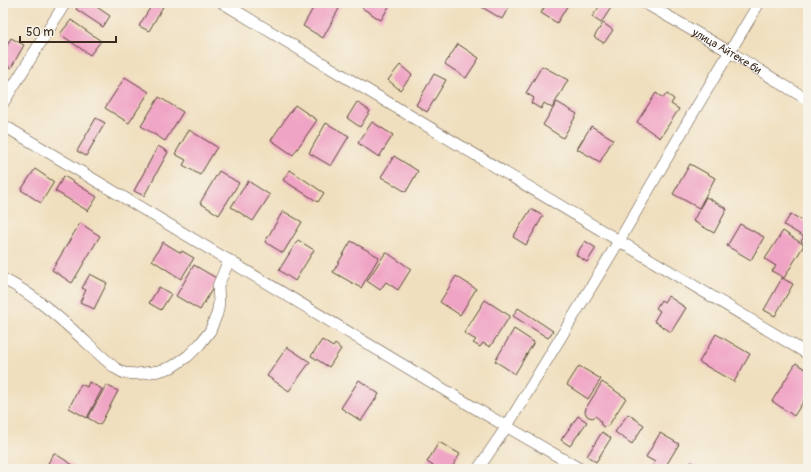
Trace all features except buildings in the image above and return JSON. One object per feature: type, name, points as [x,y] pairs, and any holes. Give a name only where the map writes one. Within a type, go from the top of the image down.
[{"type":"street","points":[[3,104],[65,3]]},
{"type":"street","points":[[223,3],[808,354]]},
{"type":"street","name":"улица Айтеке би","points":[[645,3],[730,52],[808,100]]},
{"type":"street","points":[[478,469],[507,426],[619,241],[759,3]]},
{"type":"street","points":[[3,125],[473,407],[580,469]]},
{"type":"street","points":[[3,279],[25,292],[47,308],[115,368],[124,373],[137,374],[159,371],[172,367],[188,356],[203,340],[210,331],[217,314],[219,303],[218,286],[228,260]]}]
